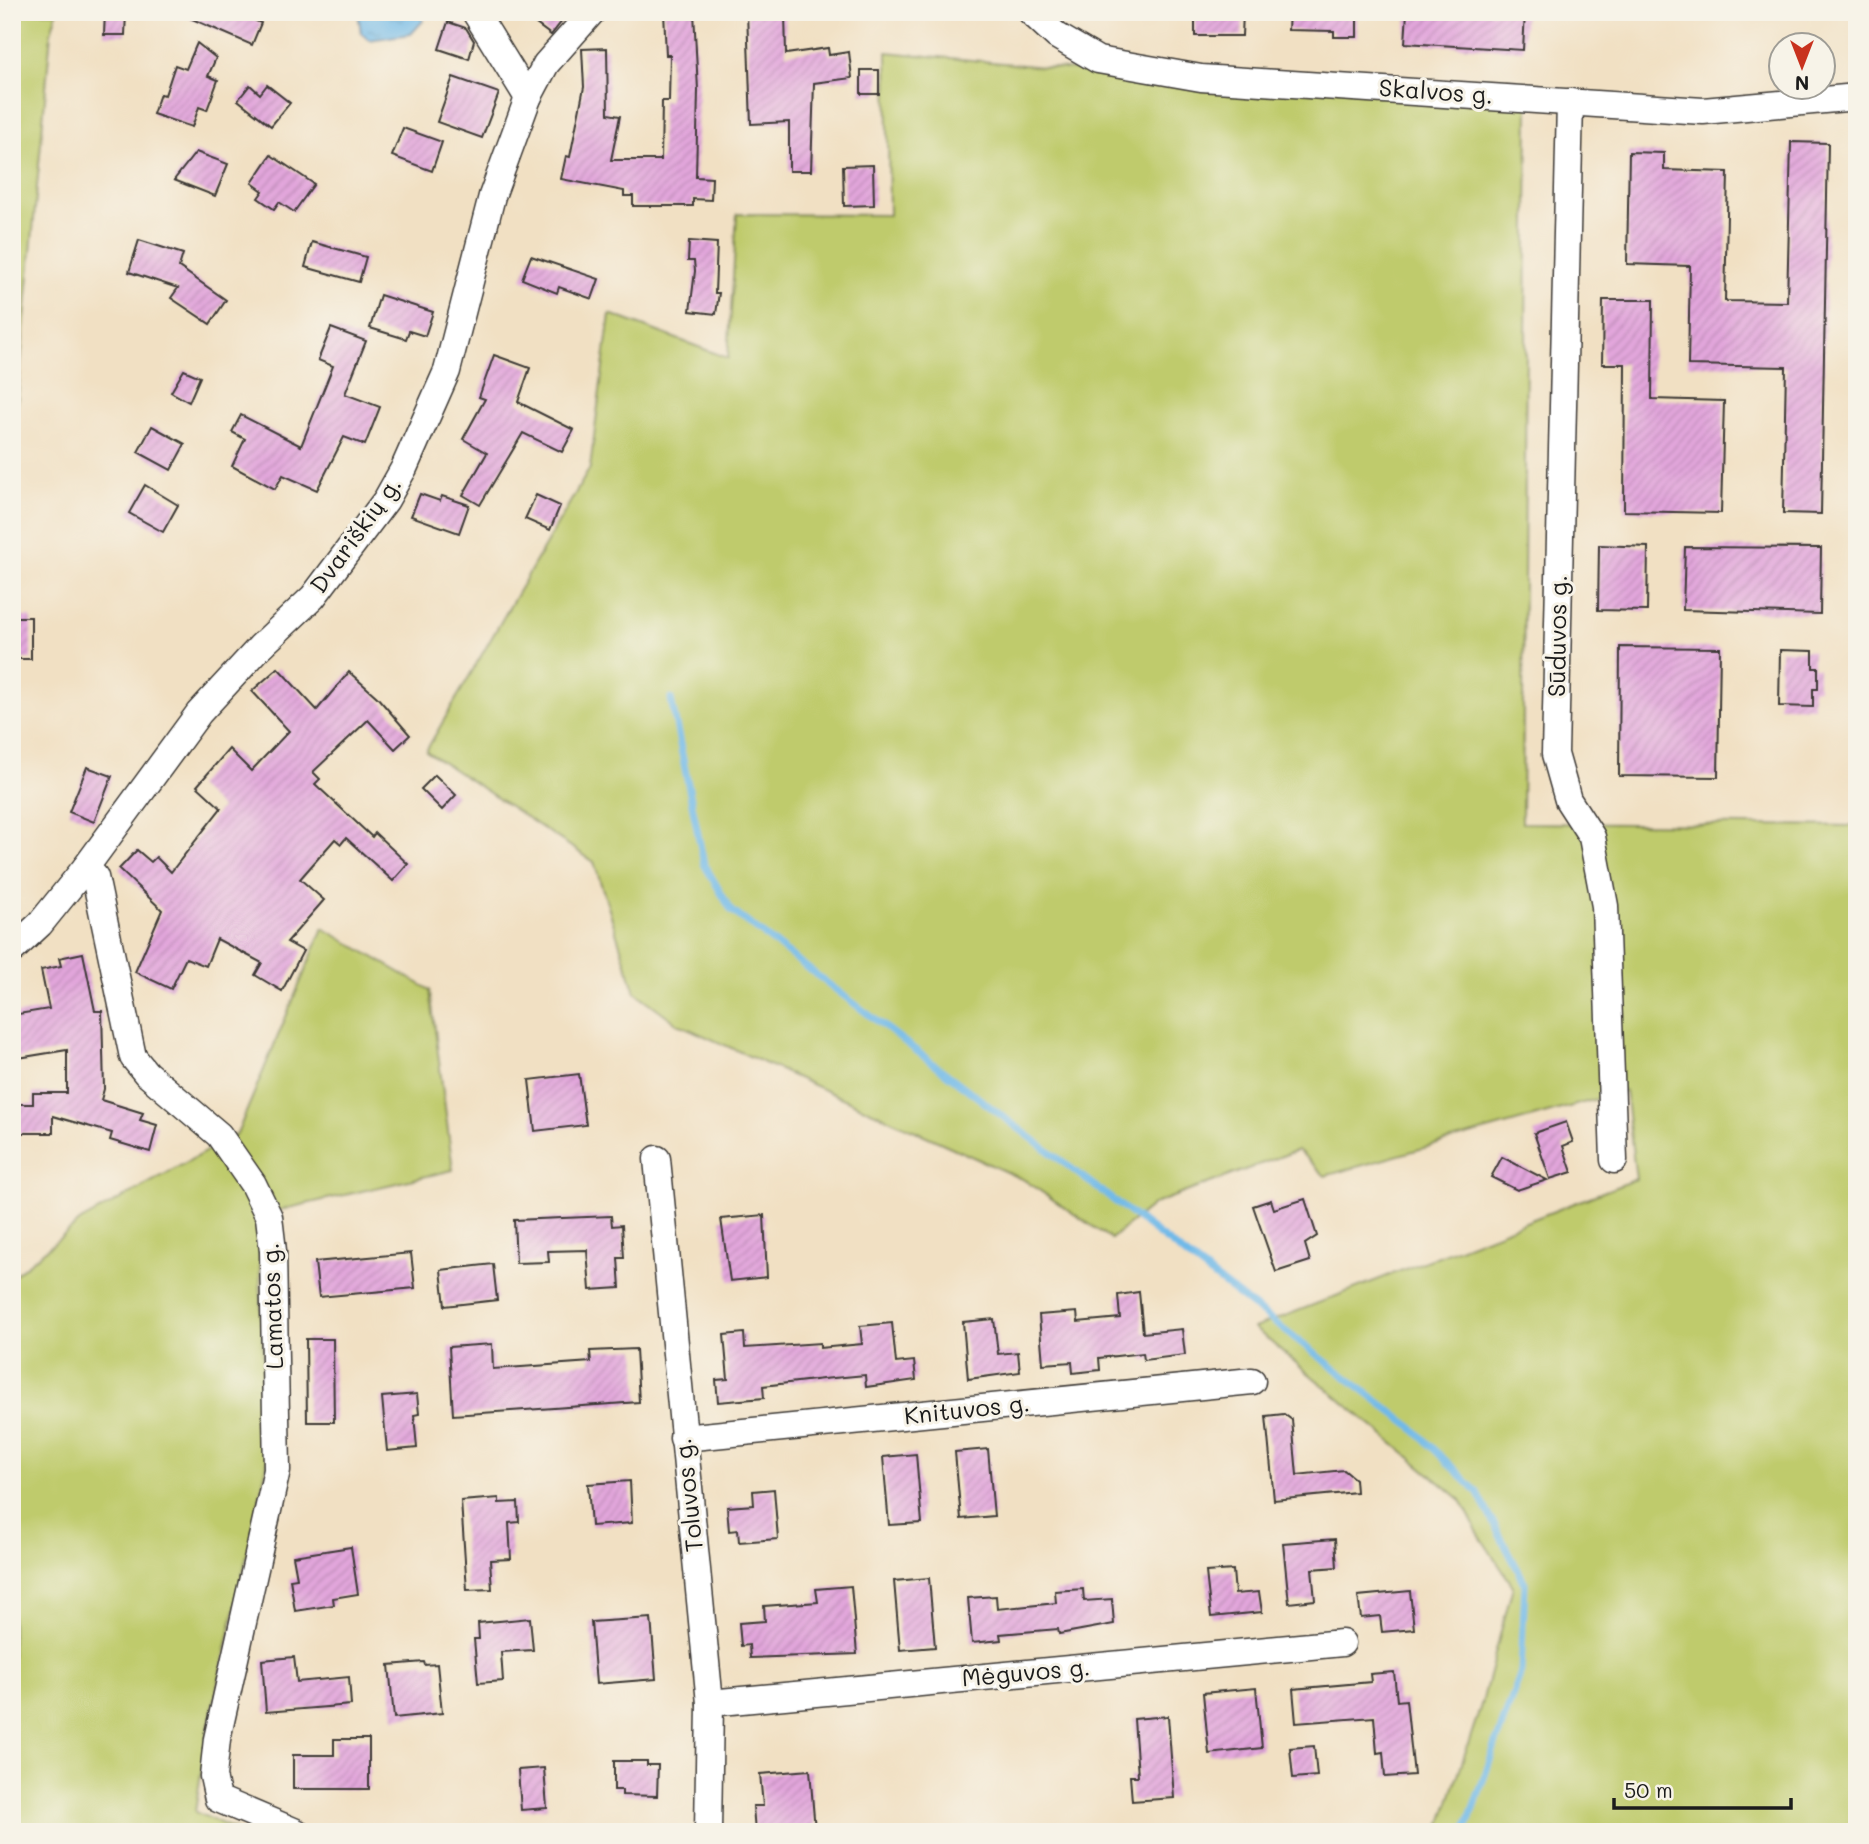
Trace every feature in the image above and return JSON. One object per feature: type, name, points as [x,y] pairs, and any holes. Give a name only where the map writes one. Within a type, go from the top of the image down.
[{"type":"street","points":[[475,12],[528,98]]},
{"type":"street","name":"Dvariškių g.","points":[[12,950],[40,924],[86,867],[199,713],[260,647],[313,597],[386,500],[404,468],[447,371],[492,196],[528,98],[546,64],[592,12]]},
{"type":"street","name":"Skalvos g.","points":[[1031,12],[1057,36],[1098,60],[1201,78],[1703,111],[1857,97]]},
{"type":"street","name":"Sūduvos g.","points":[[1570,102],[1555,754],[1568,800],[1592,837],[1605,906],[1614,1160]]},
{"type":"street","name":"Lamatos g.","points":[[86,867],[95,877],[133,1056],[146,1073],[219,1135],[253,1184],[269,1217],[273,1251],[276,1470],[216,1739],[213,1776],[218,1800],[296,1832]]},
{"type":"street","name":"Toluvos g.","points":[[657,1159],[710,1703],[708,1832]]},
{"type":"street","name":"Knituvos g.","points":[[683,1438],[1252,1381]]},
{"type":"street","name":"Mėguvos g.","points":[[710,1703],[1342,1643]]},
{"type":"green space","points":[[12,12],[57,12],[51,33],[12,461]]},
{"type":"green space","points":[[887,52],[1107,73],[1528,102],[1522,823],[1857,826],[1857,1832],[1439,1832],[1483,1699],[1513,1586],[1479,1535],[1461,1500],[1254,1328],[1636,1179],[1625,1091],[1325,1176],[1298,1150],[1154,1204],[1111,1239],[1024,1180],[678,1024],[635,992],[594,862],[426,751],[590,468],[610,314],[728,358],[737,214],[889,215]]},
{"type":"green space","points":[[323,928],[430,990],[453,1170],[258,1215],[267,1465],[207,1734],[195,1812],[241,1832],[12,1832],[12,1277],[81,1221],[237,1134]]},
{"type":"water","points":[[358,12],[422,12],[423,21],[411,34],[369,40],[361,33]]},
{"type":"building","points":[[105,12],[126,12],[125,35],[104,35]]},
{"type":"building","points":[[176,12],[235,12],[261,23],[252,45]]},
{"type":"building","points":[[520,12],[569,12],[551,35]]},
{"type":"building","points":[[664,12],[694,12],[698,90],[696,177],[712,178],[711,200],[693,199],[693,206],[633,206],[633,196],[624,196],[624,191],[561,179],[566,156],[570,157],[584,87],[582,49],[607,48],[608,114],[620,116],[611,160],[661,160],[662,101],[669,101],[670,55],[666,55]]},
{"type":"building","points":[[747,12],[785,12],[786,54],[828,48],[829,55],[849,52],[852,78],[814,83],[811,171],[789,171],[789,122],[751,124]]},
{"type":"building","points":[[1195,12],[1243,12],[1242,36],[1195,36]]},
{"type":"building","points":[[1289,12],[1357,12],[1357,37],[1334,37],[1334,31],[1288,30]]},
{"type":"building","points":[[1407,12],[1525,12],[1523,50],[1405,43]]},
{"type":"building","points":[[448,22],[466,28],[474,41],[469,59],[439,49]]},
{"type":"building","points":[[197,43],[216,58],[208,76],[218,80],[207,110],[199,107],[192,127],[153,114],[160,94],[165,95],[175,65],[186,69]]},
{"type":"building","points":[[861,70],[879,70],[879,94],[861,94]]},
{"type":"building","points":[[453,77],[499,93],[482,138],[437,122]]},
{"type":"building","points":[[250,85],[260,94],[267,85],[290,103],[271,126],[238,100]]},
{"type":"building","points":[[403,128],[442,142],[432,171],[392,156]]},
{"type":"building","points":[[1791,142],[1828,143],[1821,514],[1783,513],[1786,367],[1688,365],[1690,266],[1627,264],[1629,152],[1664,153],[1664,170],[1728,172],[1725,301],[1787,302]]},
{"type":"building","points":[[196,152],[228,164],[215,196],[174,180]]},
{"type":"building","points":[[271,155],[314,184],[294,212],[279,202],[274,209],[258,198],[263,191],[252,183]]},
{"type":"building","points":[[873,165],[874,205],[844,206],[843,166]]},
{"type":"building","points":[[139,240],[183,254],[179,267],[226,300],[210,324],[171,298],[178,288],[129,272]]},
{"type":"building","points":[[689,241],[717,243],[715,293],[719,293],[716,314],[690,311],[695,271],[694,261],[688,261]]},
{"type":"building","points":[[312,242],[366,257],[359,282],[305,267]]},
{"type":"building","points":[[531,256],[599,279],[592,299],[559,287],[557,293],[522,279]]},
{"type":"building","points":[[380,295],[433,312],[425,336],[409,331],[406,339],[370,328]]},
{"type":"building","points":[[1603,300],[1653,300],[1652,399],[1724,401],[1721,513],[1624,511],[1625,364],[1602,364]]},
{"type":"building","points":[[331,328],[366,341],[345,394],[380,407],[365,445],[344,437],[317,490],[283,475],[275,489],[232,466],[245,439],[232,432],[241,415],[301,446],[333,366],[318,360]]},
{"type":"building","points":[[494,355],[530,368],[518,402],[574,430],[562,452],[523,433],[480,505],[463,495],[487,453],[463,439],[485,399],[479,397]]},
{"type":"building","points":[[184,370],[200,377],[189,402],[171,392]]},
{"type":"building","points":[[152,426],[185,444],[171,470],[138,452]]},
{"type":"building","points":[[145,485],[178,505],[163,532],[129,513]]},
{"type":"building","points":[[420,494],[440,501],[442,496],[469,505],[459,533],[411,516]]},
{"type":"building","points":[[536,495],[560,506],[550,530],[525,519]]},
{"type":"building","points":[[1599,545],[1648,547],[1647,611],[1598,610]]},
{"type":"building","points":[[1685,547],[1821,548],[1820,614],[1683,610]]},
{"type":"building","points":[[12,617],[31,617],[31,659],[12,659]]},
{"type":"building","points":[[1620,647],[1720,648],[1718,777],[1619,776]]},
{"type":"building","points":[[1780,650],[1813,651],[1813,668],[1818,668],[1818,689],[1813,689],[1813,707],[1779,706]]},
{"type":"building","points":[[278,668],[317,710],[349,672],[377,697],[410,735],[395,749],[368,720],[313,772],[320,779],[315,784],[372,837],[375,833],[408,864],[393,881],[346,838],[341,844],[335,839],[300,879],[324,900],[287,942],[303,951],[282,991],[255,975],[262,963],[217,939],[206,966],[186,958],[171,989],[135,972],[162,910],[119,869],[137,850],[151,862],[156,857],[171,872],[221,808],[197,786],[229,749],[251,771],[289,731],[252,691]]},
{"type":"building","points":[[87,767],[112,776],[94,822],[69,812]]},
{"type":"building","points":[[435,775],[456,795],[442,810],[421,789]]},
{"type":"building","points":[[83,953],[95,1011],[102,1011],[104,1089],[101,1100],[143,1113],[140,1120],[157,1125],[150,1152],[110,1140],[112,1133],[53,1116],[53,1133],[12,1133],[12,1104],[33,1104],[33,1093],[67,1093],[67,1050],[12,1059],[12,1015],[49,1009],[41,970],[61,966],[59,958]]},
{"type":"building","points":[[579,1074],[586,1125],[535,1131],[529,1080]]},
{"type":"building","points":[[1566,1122],[1573,1142],[1563,1146],[1572,1172],[1550,1179],[1534,1133]]},
{"type":"building","points":[[1502,1157],[1547,1180],[1517,1190],[1491,1177]]},
{"type":"building","points":[[1305,1199],[1317,1236],[1305,1244],[1310,1261],[1276,1272],[1253,1206],[1271,1200],[1274,1209]]},
{"type":"building","points":[[764,1215],[767,1277],[730,1281],[721,1219]]},
{"type":"building","points":[[611,1216],[612,1226],[622,1225],[624,1258],[618,1258],[620,1288],[590,1290],[587,1250],[548,1251],[549,1262],[516,1263],[514,1220]]},
{"type":"building","points":[[411,1253],[415,1288],[319,1297],[315,1262]]},
{"type":"building","points":[[493,1264],[497,1300],[445,1306],[441,1270]]},
{"type":"building","points":[[1139,1292],[1143,1333],[1182,1329],[1185,1355],[1144,1360],[1143,1353],[1099,1358],[1100,1370],[1073,1373],[1072,1362],[1043,1364],[1039,1315],[1077,1312],[1078,1322],[1120,1318],[1118,1295]]},
{"type":"building","points":[[994,1319],[998,1354],[1018,1352],[1020,1372],[968,1379],[963,1322]]},
{"type":"building","points":[[892,1323],[896,1363],[914,1361],[916,1380],[866,1387],[865,1375],[823,1379],[763,1386],[764,1398],[718,1402],[716,1380],[728,1379],[724,1335],[744,1333],[745,1348],[820,1343],[820,1348],[862,1344],[860,1326]]},
{"type":"building","points":[[306,1339],[333,1339],[334,1422],[307,1422]]},
{"type":"building","points":[[492,1344],[493,1369],[591,1362],[590,1351],[636,1349],[639,1402],[453,1415],[449,1347]]},
{"type":"building","points":[[417,1394],[419,1414],[414,1415],[417,1448],[387,1451],[382,1397]]},
{"type":"building","points":[[1284,1414],[1292,1420],[1297,1475],[1344,1470],[1355,1479],[1356,1492],[1274,1500],[1266,1416]]},
{"type":"building","points":[[988,1449],[994,1516],[961,1519],[955,1452]]},
{"type":"building","points":[[916,1454],[922,1523],[889,1525],[883,1457]]},
{"type":"building","points":[[630,1481],[632,1523],[591,1526],[588,1484]]},
{"type":"building","points":[[774,1489],[778,1539],[739,1542],[738,1530],[729,1531],[727,1507],[754,1505],[753,1491]]},
{"type":"building","points":[[499,1498],[499,1503],[518,1502],[519,1522],[509,1523],[511,1559],[490,1560],[492,1589],[467,1590],[461,1501]]},
{"type":"building","points":[[1335,1539],[1337,1567],[1312,1569],[1315,1600],[1289,1603],[1283,1543]]},
{"type":"building","points":[[351,1547],[358,1594],[333,1598],[334,1605],[295,1611],[290,1579],[297,1578],[293,1556]]},
{"type":"building","points":[[1233,1570],[1235,1594],[1259,1592],[1262,1612],[1211,1617],[1206,1572]]},
{"type":"building","points":[[929,1578],[935,1647],[900,1650],[894,1581]]},
{"type":"building","points":[[851,1586],[857,1654],[750,1658],[749,1645],[741,1646],[739,1623],[765,1621],[764,1606],[818,1602],[816,1589]]},
{"type":"building","points":[[1083,1589],[1084,1601],[1112,1599],[1114,1624],[1059,1634],[1058,1629],[1000,1634],[1001,1640],[972,1643],[968,1598],[996,1596],[997,1609],[1056,1603],[1055,1591]]},
{"type":"building","points":[[1410,1591],[1414,1629],[1382,1632],[1380,1616],[1361,1618],[1358,1596]]},
{"type":"building","points":[[530,1618],[533,1650],[501,1652],[503,1681],[478,1683],[474,1639],[479,1639],[478,1623]]},
{"type":"building","points":[[651,1618],[656,1679],[596,1684],[591,1622]]},
{"type":"building","points":[[294,1657],[297,1682],[349,1677],[351,1705],[266,1712],[262,1660]]},
{"type":"building","points":[[424,1662],[425,1665],[437,1664],[442,1713],[394,1718],[389,1665]]},
{"type":"building","points":[[1394,1672],[1397,1701],[1406,1700],[1414,1775],[1385,1777],[1383,1752],[1377,1753],[1374,1717],[1296,1723],[1293,1689],[1371,1682],[1370,1674]]},
{"type":"building","points":[[1256,1688],[1262,1748],[1209,1754],[1203,1693]]},
{"type":"building","points":[[1168,1716],[1174,1798],[1132,1801],[1130,1776],[1138,1776],[1134,1719]]},
{"type":"building","points":[[334,1739],[369,1739],[369,1789],[293,1789],[293,1755],[334,1755]]},
{"type":"building","points":[[1314,1746],[1317,1776],[1293,1778],[1290,1748]]},
{"type":"building","points":[[614,1761],[647,1761],[647,1765],[658,1765],[657,1796],[622,1795],[622,1790],[614,1790]]},
{"type":"building","points":[[544,1768],[547,1808],[521,1810],[518,1770]]},
{"type":"building","points":[[810,1770],[815,1830],[755,1832],[753,1806],[763,1806],[760,1774]]},
{"type":"waterway","points":[[671,699],[704,864],[731,910],[1412,1427],[1477,1492],[1525,1583],[1521,1672],[1465,1832]]}]
